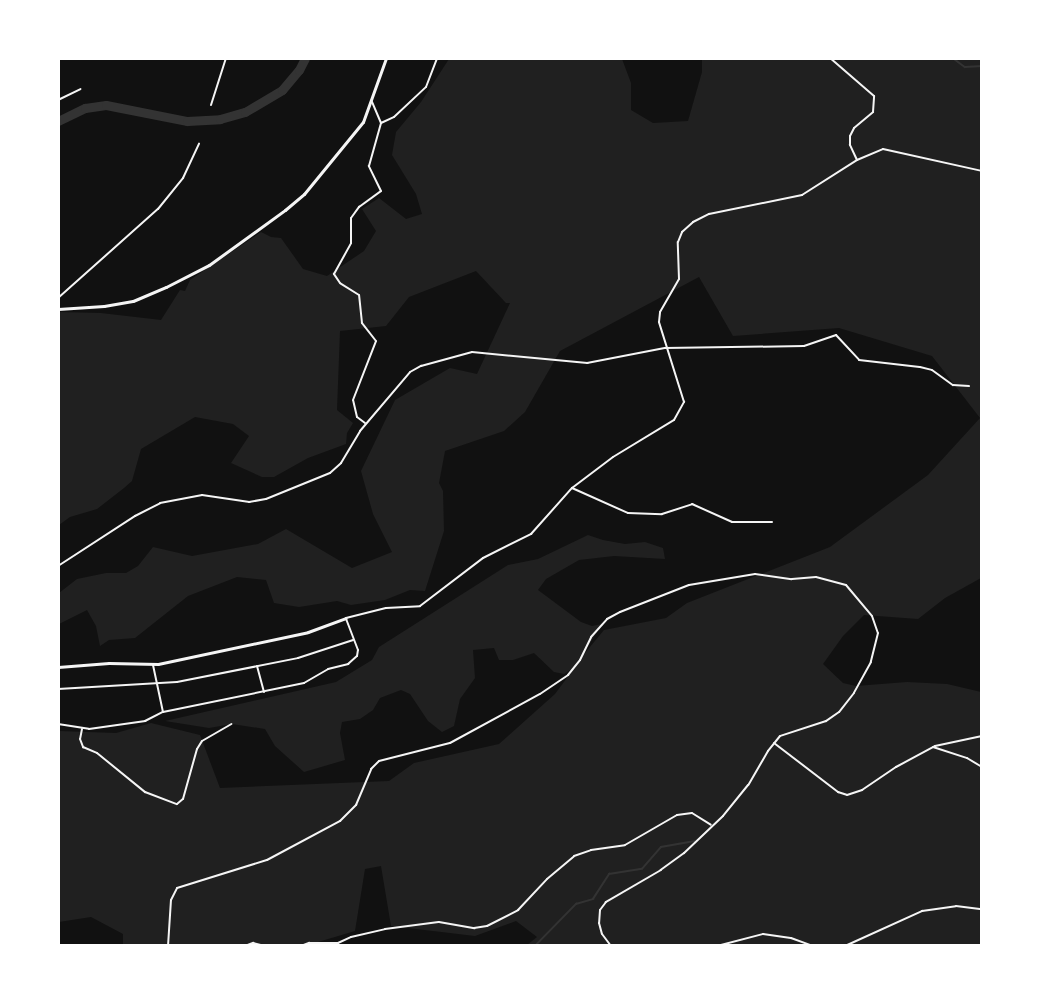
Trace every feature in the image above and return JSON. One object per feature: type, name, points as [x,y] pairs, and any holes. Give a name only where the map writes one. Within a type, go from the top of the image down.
[{"type":"street","points":[[211,105],[226,58]]},
{"type":"street","points":[[381,123],[393,117],[426,87],[437,58]]},
{"type":"street","points":[[830,58],[874,96],[873,112],[854,128],[850,136],[850,145],[857,160]]},
{"type":"street","points":[[58,309],[104,306],[133,301],[209,265],[304,194],[354,136],[372,102],[385,59]]},
{"type":"street","points":[[58,100],[81,89]]},
{"type":"street","points":[[366,424],[357,417],[353,400],[376,341],[362,323],[359,295],[340,283],[334,274],[351,243],[351,218],[359,207],[381,191],[370,171],[368,162],[381,123],[372,102]]},
{"type":"street","points":[[58,298],[158,208],[183,178],[199,144]]},
{"type":"street","points":[[58,667],[109,663],[153,665],[308,632],[346,618],[386,608],[420,606],[483,558],[531,534],[572,488],[613,457],[674,420],[681,411],[684,402],[682,392],[661,334],[660,312],[679,279],[678,242],[682,232],[693,222],[709,214],[802,195],[857,160],[883,149],[981,171]]},
{"type":"street","points":[[58,566],[135,516],[160,503],[202,495],[249,502],[266,499],[330,473],[341,463],[366,424],[410,372],[421,366],[472,352],[586,363],[665,348],[804,346],[836,335],[859,360],[920,367],[932,370],[953,385],[969,386]]},
{"type":"street","points":[[572,488],[628,513],[662,514],[692,504],[732,522],[772,522]]},
{"type":"street","points":[[168,945],[171,900],[177,888],[267,860],[340,821],[356,805],[371,769],[378,761],[450,743],[540,694],[568,675],[580,660],[591,637],[607,619],[674,590],[755,574],[792,579],[816,577],[846,585],[872,616],[877,626],[878,641],[871,662],[849,702],[826,721],[789,733],[774,743],[748,785],[712,826],[676,860],[606,902],[600,910],[599,923],[602,933],[611,945]]},
{"type":"street","points":[[58,724],[82,729],[145,721],[163,712],[304,683],[328,669],[351,662],[358,654],[346,618]]},
{"type":"street","points":[[58,689],[105,685],[157,685],[298,657],[354,640]]},
{"type":"street","points":[[153,665],[163,712]]},
{"type":"street","points":[[257,666],[264,692]]},
{"type":"street","points":[[82,729],[80,739],[83,747],[97,753],[145,792],[177,804],[183,799],[197,749],[202,741],[232,724]]},
{"type":"street","points":[[774,743],[838,792],[847,795],[862,790],[896,767],[933,747],[981,736]]},
{"type":"street","points":[[933,747],[967,758],[981,767]]},
{"type":"street","points":[[302,945],[337,944],[351,936],[439,922],[474,928],[487,926],[518,910],[547,879],[574,856],[591,850],[625,845],[677,815],[692,813],[712,826]]},
{"type":"street","points":[[845,945],[922,911],[956,906],[981,909]]},
{"type":"street","points":[[717,945],[763,934],[791,938],[813,945]]},
{"type":"street","points":[[245,945],[254,943],[265,945]]},
{"type":"street","points":[[952,945],[975,945]]},
{"type":"shaded area","points":[[449,59],[622,59],[631,83],[631,110],[653,123],[688,121],[702,72],[702,59],[981,59],[981,578],[945,598],[918,619],[864,615],[843,636],[823,664],[843,683],[856,686],[907,682],[947,684],[981,692],[981,945],[527,945],[537,937],[516,921],[475,936],[391,926],[381,866],[365,869],[355,931],[308,945],[123,945],[123,934],[91,917],[59,922],[59,731],[116,733],[151,723],[200,735],[220,788],[389,781],[414,763],[499,744],[555,694],[575,667],[564,674],[554,672],[534,653],[513,660],[499,660],[494,648],[473,650],[475,678],[460,699],[454,726],[442,732],[428,721],[410,694],[401,690],[380,698],[373,710],[360,719],[342,722],[340,733],[345,760],[304,772],[275,746],[265,729],[232,724],[209,728],[165,721],[336,682],[372,660],[379,647],[508,565],[538,559],[588,535],[625,544],[645,542],[663,548],[665,559],[614,556],[579,560],[546,579],[538,590],[581,622],[592,626],[602,624],[580,659],[604,630],[666,618],[687,603],[830,547],[928,475],[980,418],[932,356],[839,328],[733,336],[699,277],[560,351],[525,412],[504,431],[445,451],[439,483],[443,491],[444,531],[425,591],[410,590],[385,600],[351,605],[337,601],[299,607],[274,603],[266,580],[237,577],[188,596],[135,638],[109,640],[100,646],[96,626],[87,610],[59,624],[59,593],[77,579],[106,573],[126,573],[138,566],[153,547],[192,556],[258,544],[286,529],[352,568],[392,552],[373,514],[361,471],[395,400],[450,368],[477,374],[510,303],[506,303],[476,271],[409,297],[386,326],[340,331],[337,410],[353,423],[347,433],[346,444],[308,458],[274,477],[262,477],[231,463],[249,436],[233,424],[195,417],[141,449],[132,481],[124,488],[97,509],[70,517],[59,525],[59,312],[101,313],[161,320],[180,290],[185,291],[190,280],[261,232],[271,237],[281,238],[303,269],[327,276],[364,251],[376,231],[362,209],[379,198],[406,219],[422,214],[416,194],[392,155],[396,132],[421,102]]},
{"type":"waterway","points":[[58,121],[85,108],[106,105],[187,121],[220,119],[245,112],[282,90],[299,70],[305,58]]},
{"type":"waterway","points":[[953,58],[965,67],[982,66]]},
{"type":"waterway","points":[[535,946],[576,904],[593,899],[609,874],[642,869],[661,847],[694,841]]}]
